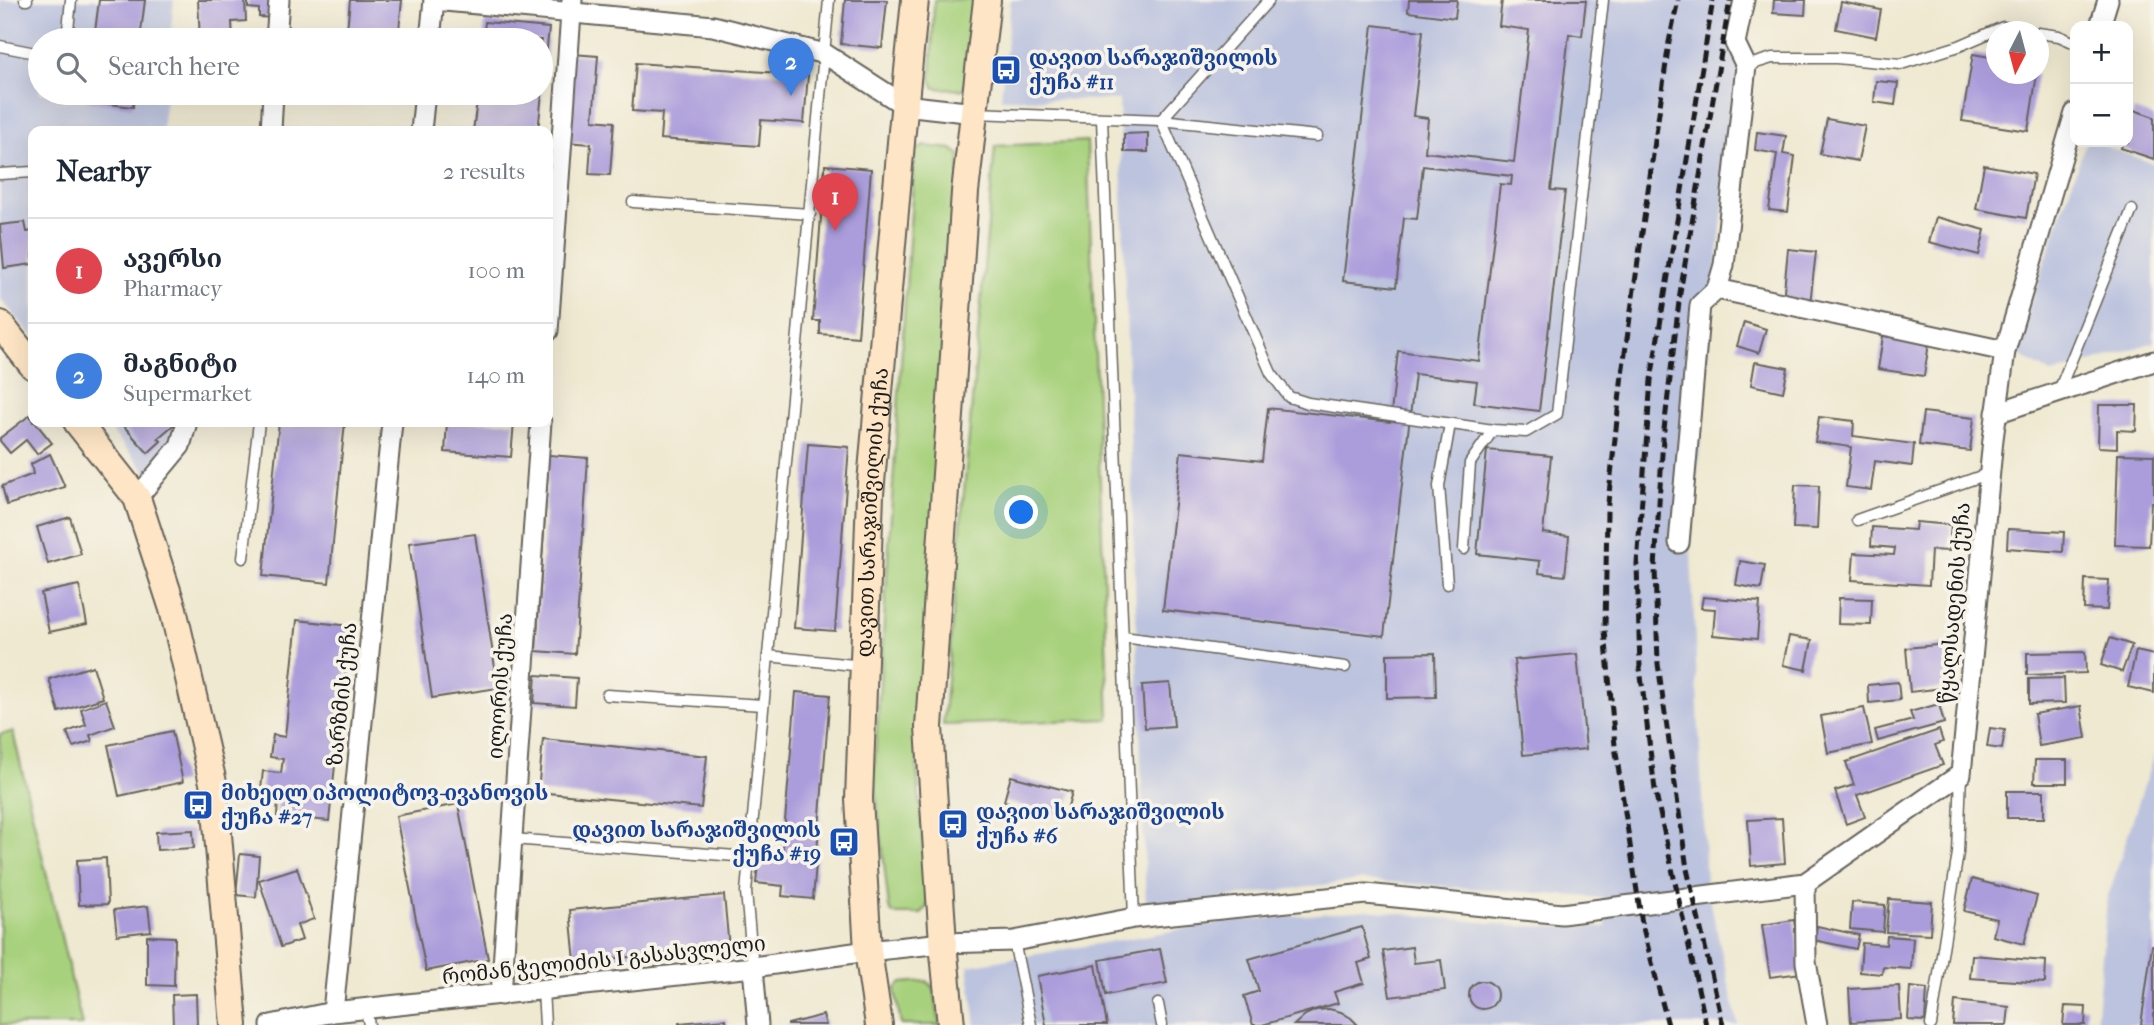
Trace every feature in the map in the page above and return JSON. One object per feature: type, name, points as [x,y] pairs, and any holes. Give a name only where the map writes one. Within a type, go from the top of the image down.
[{"type":"main road","name":"დავით სარაჯიშვილის ქუჩა","points":[[879,1025],[868,951],[859,799],[870,494],[915,0]]},
{"type":"main road","points":[[951,1025],[929,727],[965,191],[986,0]]},
{"type":"main road","points":[[0,324],[28,360]]},
{"type":"main road","points":[[81,427],[137,498],[173,609],[214,787],[234,1025]]},
{"type":"street","points":[[277,28],[279,0]]},
{"type":"street","points":[[431,28],[434,0],[571,7],[713,26],[825,54],[904,105],[975,113]]},
{"type":"street","points":[[1679,542],[1700,304],[1717,289],[1724,265],[1746,66],[1735,43],[1744,0]]},
{"type":"street","points":[[2102,21],[2108,0]]},
{"type":"street","points":[[553,212],[571,7]]},
{"type":"street","points":[[271,126],[272,105]]},
{"type":"street","points":[[422,126],[424,105]]},
{"type":"street","name":"წყალსადენის ქუჩა","points":[[1961,774],[1996,413],[2005,351],[2070,130]]},
{"type":"street","points":[[1717,289],[2005,351]]},
{"type":"street","points":[[1996,413],[2154,361]]},
{"type":"street","points":[[137,498],[180,446],[186,427]]},
{"type":"street","name":"ზარზმის ქუჩა","points":[[333,1012],[392,427]]},
{"type":"street","name":"ილორის ქუჩა","points":[[501,995],[541,427]]},
{"type":"street","points":[[1817,1025],[1805,962],[1805,883],[1961,774]]},
{"type":"street","name":"რომან ჭელიძის I გასასვლელი","points":[[271,1025],[333,1012],[368,1017],[501,995],[943,943],[1014,941],[1134,918],[1366,894],[1562,914],[1805,883]]},
{"type":"street","points":[[753,967],[758,1025]]},
{"type":"lane","points":[[68,28],[71,0]]},
{"type":"lane","points":[[753,967],[746,892],[829,0]]},
{"type":"lane","points":[[1161,120],[1269,0]]},
{"type":"lane","points":[[1161,120],[1271,373],[1289,397],[1308,403],[1450,424],[1526,432],[1557,414],[1604,0]]},
{"type":"lane","points":[[1746,66],[1772,58],[1836,58],[1901,64],[1959,46],[1986,34]]},
{"type":"lane","points":[[2049,34],[2070,41]]},
{"type":"lane","points":[[0,46],[28,52]]},
{"type":"lane","points":[[975,113],[1161,120],[1317,136]]},
{"type":"lane","points":[[1102,119],[1134,918]]},
{"type":"lane","points":[[0,174],[28,172]]},
{"type":"lane","points":[[633,202],[810,214]]},
{"type":"lane","points":[[2058,393],[2132,210]]},
{"type":"lane","points":[[1447,584],[1439,486],[1450,424]]},
{"type":"lane","points":[[243,558],[258,427]]},
{"type":"lane","points":[[1464,548],[1470,463],[1493,430]]},
{"type":"lane","points":[[1857,520],[1990,472]]},
{"type":"lane","points":[[1123,638],[1345,667]]},
{"type":"lane","points":[[768,656],[864,666]]},
{"type":"lane","points":[[607,695],[763,705]]},
{"type":"lane","points":[[1931,1025],[1958,853],[1961,774]]},
{"type":"lane","points":[[512,839],[749,857]]},
{"type":"lane","points":[[1014,941],[1031,1025]]},
{"type":"lane","points":[[543,990],[545,1025]]},
{"type":"lane","points":[[1158,1004],[1162,1025]]},
{"type":"shaded area","points":[[0,0],[174,0],[171,28],[28,28],[28,105],[165,105],[163,126],[28,126],[28,331],[0,298]]},
{"type":"shaded area","points":[[1011,0],[1747,0],[1713,296],[1691,553],[1706,883],[1738,1025],[976,1025],[968,966],[1226,922],[1366,910],[1518,926],[1606,927],[1603,898],[1361,880],[1146,908],[1119,100],[1001,99]]},
{"type":"shaded area","points":[[2084,147],[2107,147],[2154,164],[2154,342],[2052,374],[2014,352]]},
{"type":"shaded area","points":[[108,427],[180,427],[147,473]]},
{"type":"shaded area","points":[[2154,754],[2154,1025],[2096,1025],[2107,900]]},
{"type":"green space","points":[[934,0],[976,0],[968,81],[962,90],[935,88],[931,80]]},
{"type":"green space","points":[[1087,141],[1109,719],[943,725],[995,146]]},
{"type":"green space","points":[[925,146],[952,149],[960,155],[917,769],[928,905],[921,914],[893,914],[889,908],[874,773],[915,150]]},
{"type":"green space","points":[[13,732],[82,1025],[0,1025],[0,734]]},
{"type":"green space","points":[[927,981],[934,988],[940,1025],[901,1025],[895,989],[901,983]]},
{"type":"building","points":[[99,0],[145,0],[142,28],[96,28]]},
{"type":"building","points":[[198,0],[245,0],[246,21],[232,22],[232,28],[199,28]]},
{"type":"building","points":[[248,0],[273,0],[273,18],[259,17],[259,9],[248,8]]},
{"type":"building","points":[[350,0],[402,0],[399,28],[347,28]]},
{"type":"building","points":[[845,0],[887,0],[882,48],[841,44]]},
{"type":"building","points":[[1409,0],[1457,0],[1455,18],[1408,12]]},
{"type":"building","points":[[1502,0],[1586,0],[1582,36],[1569,34],[1551,190],[1565,191],[1539,411],[1474,403],[1477,381],[1415,374],[1384,636],[1163,610],[1181,452],[1262,461],[1268,408],[1390,422],[1398,351],[1479,361],[1500,184],[1511,185],[1512,176],[1423,166],[1417,219],[1404,218],[1396,287],[1343,281],[1373,25],[1423,31],[1413,116],[1428,118],[1425,152],[1514,162],[1529,30],[1499,26]]},
{"type":"building","points":[[1774,0],[1806,0],[1805,15],[1773,13]]},
{"type":"building","points":[[1841,2],[1881,10],[1876,37],[1836,29]]},
{"type":"building","points":[[485,22],[549,28],[484,28]]},
{"type":"building","points":[[572,54],[598,56],[593,120],[614,122],[610,175],[589,174],[591,144],[565,142]]},
{"type":"building","points":[[1973,54],[1986,56],[1986,84],[2035,84],[2028,131],[1962,121]]},
{"type":"building","points":[[636,63],[808,75],[804,123],[761,120],[759,146],[660,139],[662,113],[632,111]]},
{"type":"building","points":[[1876,81],[1898,83],[1895,105],[1874,102]]},
{"type":"building","points":[[476,105],[541,105],[539,126],[474,126]]},
{"type":"building","points":[[2134,110],[2154,117],[2154,159],[2121,148],[2133,147]]},
{"type":"building","points":[[1827,119],[1865,126],[1858,161],[1820,154]]},
{"type":"building","points":[[1757,132],[1786,136],[1783,154],[1795,156],[1788,212],[1769,210],[1777,154],[1755,150]]},
{"type":"building","points":[[1148,133],[1148,152],[1124,152],[1124,134]]},
{"type":"building","points":[[825,165],[871,169],[858,337],[820,334],[820,321],[813,321]]},
{"type":"building","points":[[1984,165],[2034,174],[2026,218],[1976,209]]},
{"type":"building","points":[[1936,217],[1985,230],[1979,255],[1929,242]]},
{"type":"building","points":[[25,222],[28,232],[28,265],[4,268],[0,225]]},
{"type":"building","points":[[1788,249],[1816,252],[1810,304],[1783,301]]},
{"type":"building","points":[[1744,322],[1766,329],[1759,353],[1737,346]]},
{"type":"building","points":[[1883,336],[1929,343],[1924,376],[1878,369]]},
{"type":"building","points":[[1755,362],[1788,368],[1783,392],[1751,385]]},
{"type":"building","points":[[2099,405],[2137,405],[2136,431],[2117,430],[2117,448],[2098,447]]},
{"type":"building","points":[[1923,412],[1974,418],[1970,451],[1919,445]]},
{"type":"building","points":[[28,417],[28,427],[39,427],[52,443],[37,454],[26,440],[10,453],[0,438]]},
{"type":"building","points":[[1819,417],[1854,421],[1853,436],[1914,444],[1912,466],[1875,461],[1871,490],[1846,487],[1851,447],[1815,442]]},
{"type":"building","points":[[125,427],[171,427],[158,438],[161,441],[148,453]]},
{"type":"building","points":[[278,427],[345,427],[329,583],[263,576]]},
{"type":"building","points":[[447,427],[514,427],[511,457],[445,452]]},
{"type":"building","points":[[808,444],[849,447],[835,631],[794,628]]},
{"type":"building","points":[[1487,450],[1551,456],[1543,533],[1569,536],[1565,576],[1539,573],[1540,561],[1477,554]]},
{"type":"building","points":[[50,454],[65,487],[7,505],[2,486],[33,474],[31,464]]},
{"type":"building","points":[[2118,454],[2154,455],[2154,502],[2151,502],[2149,546],[2115,545]]},
{"type":"building","points":[[549,455],[588,458],[575,654],[536,651]]},
{"type":"building","points":[[1795,485],[1819,486],[1817,529],[1793,528]]},
{"type":"building","points":[[70,517],[81,554],[48,564],[37,527]]},
{"type":"building","points":[[1916,522],[1951,525],[1949,551],[1931,550],[1929,585],[1852,580],[1854,553],[1894,555],[1895,548],[1871,546],[1872,527],[1915,530]]},
{"type":"building","points":[[2008,529],[2064,532],[2063,552],[2007,548]]},
{"type":"building","points":[[475,534],[498,688],[432,698],[409,543]]},
{"type":"building","points":[[1740,561],[1765,565],[1761,589],[1736,585]]},
{"type":"building","points":[[2085,579],[2109,580],[2107,610],[2084,609]]},
{"type":"building","points":[[79,585],[87,624],[49,632],[41,593]]},
{"type":"building","points":[[1703,597],[1760,602],[1757,639],[1713,635],[1715,609],[1701,608]]},
{"type":"building","points":[[1839,598],[1872,599],[1871,625],[1838,624]]},
{"type":"building","points":[[297,620],[350,626],[329,821],[277,816],[278,800],[260,798],[263,771],[281,773],[283,759],[270,757],[273,735],[285,737]]},
{"type":"building","points":[[1789,636],[1812,640],[1806,670],[1783,665]]},
{"type":"building","points":[[2110,638],[2132,645],[2122,672],[2101,665]]},
{"type":"building","points":[[1947,644],[1951,687],[1910,692],[1906,648]]},
{"type":"building","points":[[2136,651],[2154,655],[2154,693],[2128,687]]},
{"type":"building","points":[[2085,652],[2086,673],[2027,675],[2027,653]]},
{"type":"building","points":[[1435,653],[1436,697],[1387,698],[1387,654]]},
{"type":"building","points":[[1577,654],[1586,749],[1523,755],[1514,660]]},
{"type":"building","points":[[93,666],[103,698],[59,712],[49,679]]},
{"type":"building","points":[[536,675],[577,678],[575,706],[534,703]]},
{"type":"building","points":[[2064,678],[2065,703],[2029,704],[2029,679]]},
{"type":"building","points":[[1898,682],[1900,700],[1869,703],[1868,685]]},
{"type":"building","points":[[1170,683],[1174,726],[1145,728],[1142,685]]},
{"type":"building","points":[[796,692],[830,695],[813,899],[782,896],[783,886],[756,883],[759,854],[782,856]]},
{"type":"building","points":[[106,700],[115,726],[90,735],[92,741],[73,747],[67,732],[86,725],[81,709]]},
{"type":"building","points":[[1939,704],[1944,723],[1878,741],[1875,730],[1913,720],[1910,712]]},
{"type":"building","points":[[2081,706],[2086,738],[2039,746],[2034,714]]},
{"type":"building","points":[[1864,708],[1872,744],[1828,753],[1821,716]]},
{"type":"building","points":[[1990,728],[2005,730],[2002,749],[1987,747]]},
{"type":"building","points":[[1939,730],[1943,742],[1935,745],[1943,765],[1857,795],[1865,817],[1846,824],[1835,791],[1854,785],[1846,762]]},
{"type":"building","points":[[172,731],[183,782],[119,796],[108,745]]},
{"type":"building","points":[[543,739],[707,756],[701,808],[538,792]]},
{"type":"building","points":[[2035,760],[2067,760],[2067,783],[2034,783]]},
{"type":"building","points":[[1011,776],[1072,792],[1065,817],[1004,801]]},
{"type":"building","points":[[2007,791],[2044,791],[2044,818],[2007,818]]},
{"type":"building","points":[[458,804],[488,959],[426,971],[396,816]]},
{"type":"building","points":[[1782,818],[1785,863],[1751,866],[1748,820]]},
{"type":"building","points":[[193,830],[194,848],[157,850],[156,832]]},
{"type":"building","points":[[240,854],[259,856],[256,897],[236,895]]},
{"type":"building","points":[[106,858],[108,904],[79,905],[77,860]]},
{"type":"building","points":[[297,868],[314,919],[297,925],[302,940],[281,947],[259,880]]},
{"type":"building","points":[[1972,879],[2037,896],[2024,944],[1993,936],[1997,919],[1964,911]]},
{"type":"building","points":[[724,895],[729,948],[575,962],[570,910]]},
{"type":"building","points":[[1889,899],[1932,902],[1930,934],[1886,932]]},
{"type":"building","points":[[1852,902],[1885,905],[1883,932],[1850,929]]},
{"type":"building","points":[[148,906],[151,931],[117,935],[114,910]]},
{"type":"building","points":[[1794,920],[1802,973],[1770,977],[1762,925]]},
{"type":"building","points":[[1817,926],[1859,935],[1856,949],[1814,940]]},
{"type":"building","points":[[1362,927],[1371,959],[1358,963],[1364,983],[1334,992],[1338,1003],[1262,1025],[1253,1025],[1244,996],[1259,991],[1249,959]]},
{"type":"building","points":[[147,936],[175,937],[174,986],[147,985]]},
{"type":"building","points":[[1887,936],[1913,938],[1911,969],[1883,967],[1882,974],[1860,972],[1862,943],[1886,945]]},
{"type":"building","points":[[2152,945],[2154,1025],[2141,1025]]},
{"type":"building","points":[[1412,947],[1414,963],[1441,960],[1445,990],[1390,997],[1383,951]]},
{"type":"building","points":[[1160,949],[1167,983],[1106,995],[1100,960]]},
{"type":"building","points":[[1972,955],[2046,961],[2045,983],[1970,978]]},
{"type":"building","points":[[1096,965],[1107,1025],[1046,1025],[1037,976]]},
{"type":"building","points":[[1483,981],[1493,985],[1497,995],[1493,1005],[1483,1009],[1473,1005],[1469,995],[1473,985]]},
{"type":"building","points":[[1899,986],[1901,1019],[1851,1022],[1849,989]]},
{"type":"building","points":[[1910,987],[1927,989],[1925,1021],[1908,1020]]},
{"type":"building","points":[[196,994],[197,1025],[173,1025],[172,995]]},
{"type":"building","points":[[1955,1001],[2009,1007],[2007,1025],[1953,1025]]},
{"type":"building","points":[[2065,1006],[2086,1007],[2085,1025],[2063,1025]]},
{"type":"building","points":[[1316,1010],[1341,1012],[1358,1025],[1294,1025],[1305,1015]]},
{"type":"building","points":[[823,1015],[826,1025],[788,1025],[788,1024]]},
{"type":"building","points":[[726,1019],[727,1025],[679,1025],[679,1023]]},
{"type":"railway","points":[[1668,1025],[1642,924],[1615,746],[1605,630],[1607,512],[1622,374],[1669,42],[1678,0]]},
{"type":"railway","points":[[1706,1025],[1655,790],[1640,668],[1637,564],[1651,380],[1713,0]]},
{"type":"railway","points":[[1723,1025],[1687,869],[1658,664],[1655,568],[1663,438],[1680,293],[1730,0]]},
{"type":"place","name":"დავით სარაჯიშვილის ქუჩა #11","points":[[1006,70]]},
{"type":"place","name":"მაგნიტი","points":[[791,96]]},
{"type":"place","name":"ავერსი","points":[[835,231]]},
{"type":"place","name":"მიხეილ იპოლიტოვ-ივანოვის ქუჩა #27","points":[[198,805]]},
{"type":"place","name":"დავით სარაჯიშვილის ქუჩა #6","points":[[953,824]]},
{"type":"place","name":"დავით სარაჯიშვილის ქუჩა #19","points":[[844,842]]}]
